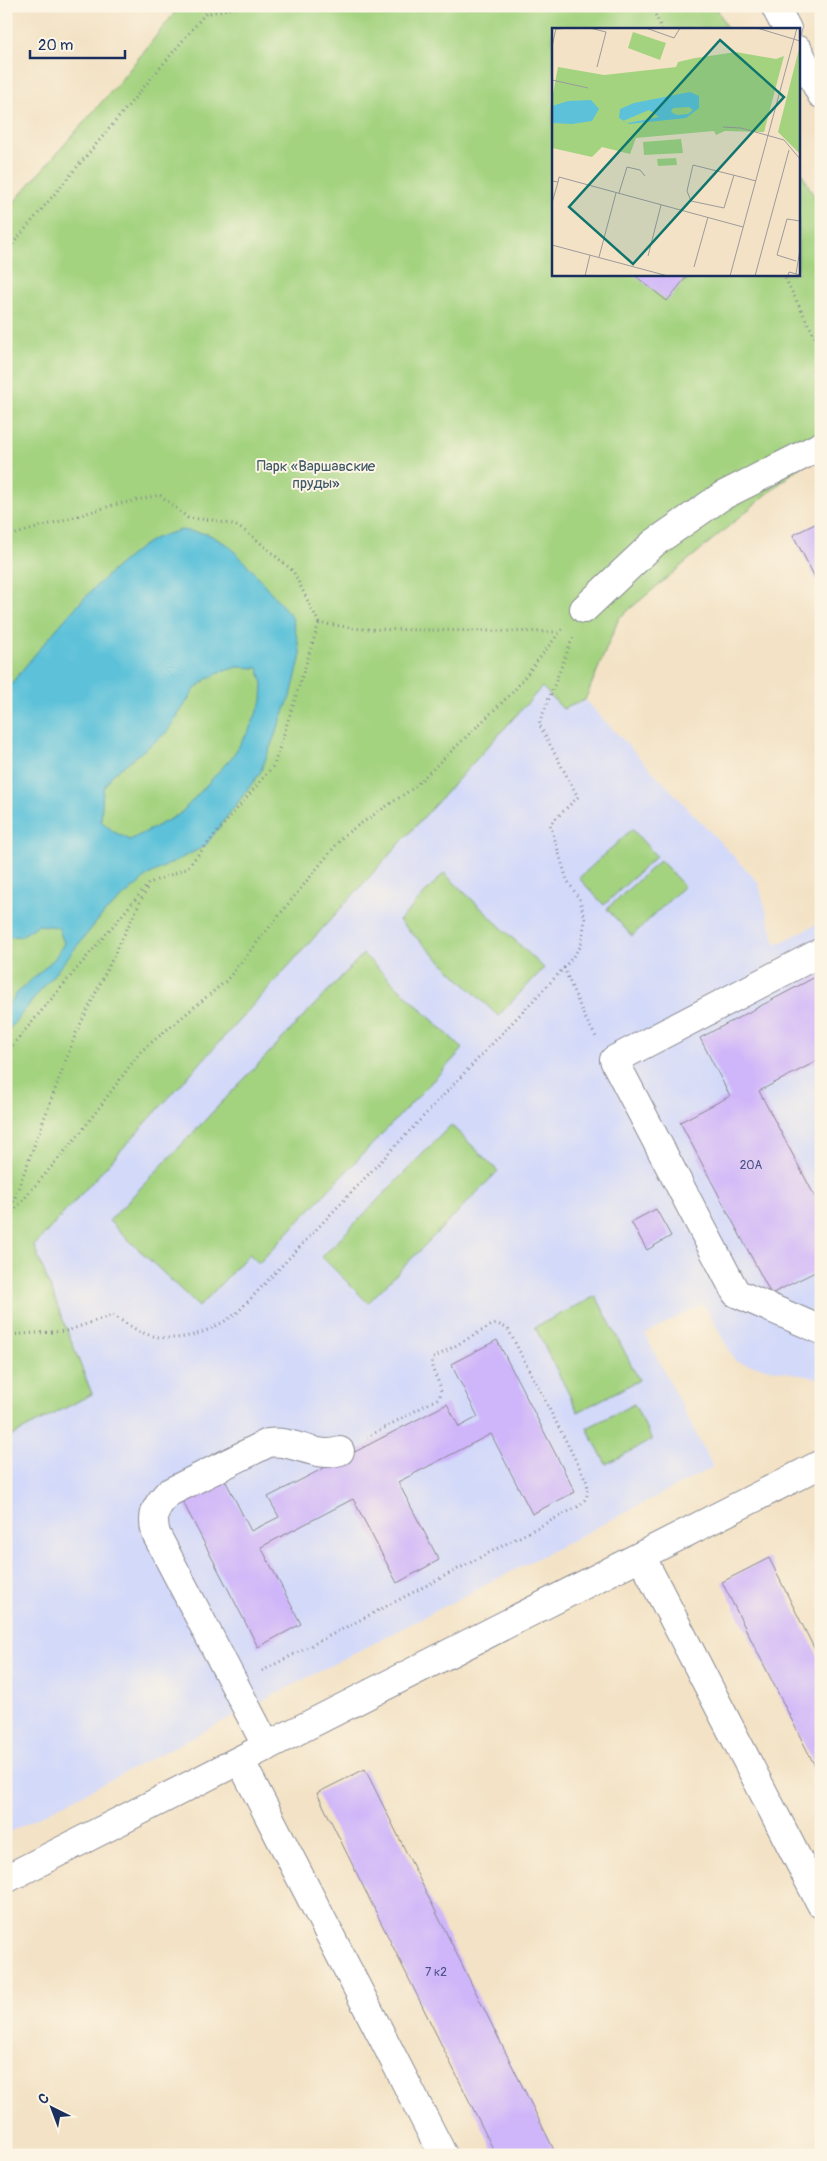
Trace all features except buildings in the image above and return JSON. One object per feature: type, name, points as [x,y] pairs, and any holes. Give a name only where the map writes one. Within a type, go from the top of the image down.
[{"type":"main road","points":[[775,6],[786,28]]},
{"type":"main road","points":[[800,54],[821,94]]},
{"type":"main road","points":[[584,608],[654,543],[722,496],[821,446]]},
{"type":"main road","points":[[821,952],[614,1060],[736,1292],[821,1330]]},
{"type":"main road","points":[[267,1747],[156,1534],[152,1520],[156,1506],[168,1493],[268,1443],[284,1443],[324,1454],[340,1452]]},
{"type":"main road","points":[[6,1879],[821,1464]]},
{"type":"main road","points":[[642,1556],[821,1904]]},
{"type":"main road","points":[[240,1760],[444,2155]]},
{"type":"path","points":[[6,252],[205,14],[209,6]]},
{"type":"path","points":[[205,14],[242,6]]},
{"type":"path","points":[[651,6],[662,28]]},
{"type":"path","points":[[784,275],[821,349]]},
{"type":"path","points":[[6,537],[114,505],[160,495],[188,518],[235,525],[251,535],[293,571],[319,623],[274,765],[186,869],[149,883],[6,1053]]},
{"type":"path","points":[[7,1219],[81,1132],[140,1051],[226,981],[344,835],[412,789],[513,692],[558,632],[584,608]]},
{"type":"path","points":[[6,1336],[67,1330],[112,1315],[146,1334],[169,1338],[192,1336],[217,1327],[237,1313],[564,968],[581,946],[585,919],[580,900],[567,880],[550,824],[578,797],[539,724],[584,608]]},
{"type":"path","points":[[319,623],[362,629],[558,632]]},
{"type":"path","points":[[7,1219],[76,1033],[149,883]]},
{"type":"path","points":[[564,968],[584,1016],[597,1039],[614,1060]]},
{"type":"path","points":[[235,1686],[577,1507],[586,1500],[589,1491],[587,1482],[508,1329],[498,1324],[484,1329],[432,1359],[432,1370],[442,1388],[439,1398],[340,1452]]},
{"type":"shaded area","points":[[542,686],[563,709],[585,700],[758,882],[776,945],[821,922],[821,1379],[736,1362],[703,1304],[645,1334],[713,1467],[6,1834],[6,1439],[92,1394],[34,1246]]},
{"type":"green space","name":"Парк «Варшавские пруды»","points":[[180,6],[716,6],[727,28],[552,28],[552,275],[800,275],[800,170],[821,209],[821,449],[619,618],[585,700],[563,709],[542,687],[34,1246],[92,1394],[6,1439],[6,211],[121,80]]},
{"type":"green space","points":[[632,829],[656,856],[604,905],[579,878]]},
{"type":"green space","points":[[660,860],[684,886],[632,936],[607,909]]},
{"type":"green space","points":[[444,873],[544,968],[498,1016],[399,921]]},
{"type":"green space","points":[[363,954],[463,1049],[259,1263],[249,1254],[199,1307],[109,1221]]},
{"type":"green space","points":[[451,1125],[498,1171],[368,1303],[322,1257]]},
{"type":"green space","points":[[596,1296],[639,1380],[578,1412],[535,1327]]},
{"type":"green space","points":[[634,1404],[652,1440],[606,1464],[587,1428]]},
{"type":"water","points":[[181,530],[208,534],[228,545],[292,617],[301,655],[292,692],[260,773],[205,846],[150,874],[104,913],[6,1033],[6,1008],[17,993],[55,958],[64,943],[58,927],[38,925],[22,936],[6,937],[6,690],[74,609],[113,570],[152,540]],"holes":[[[238,667],[258,668],[263,684],[262,701],[248,732],[232,757],[180,814],[130,840],[114,832],[101,821],[103,789],[112,775],[167,732],[195,689],[207,679],[223,671]]]}]
